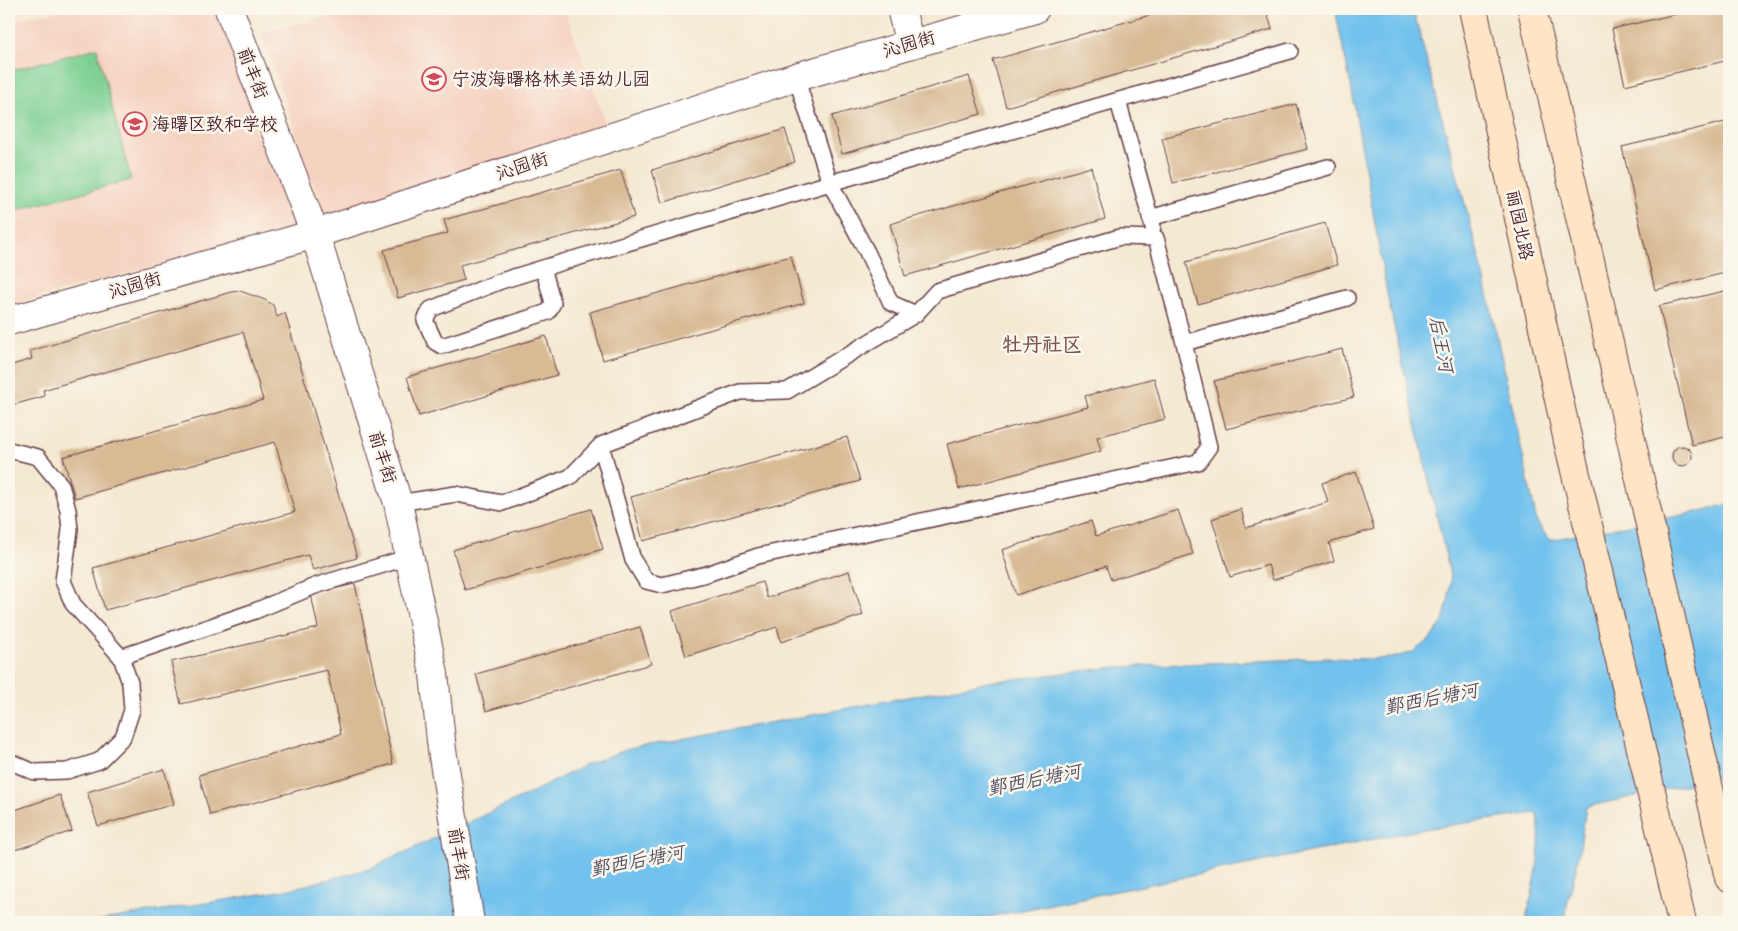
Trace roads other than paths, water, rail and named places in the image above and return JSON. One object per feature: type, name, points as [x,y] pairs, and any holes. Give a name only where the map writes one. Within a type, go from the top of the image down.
[{"type":"main road","name":"丽园北路","points":[[1472,9],[1568,441],[1682,922]]},
{"type":"main road","points":[[1532,9],[1626,417],[1727,870]]},
{"type":"street","name":"前丰街","points":[[229,9],[315,234],[398,503],[434,674],[442,750],[470,922]]},
{"type":"street","points":[[901,9],[910,44]]},
{"type":"street","name":"沁园街","points":[[9,321],[315,234],[796,77],[1035,9]]},
{"type":"lane","points":[[543,268],[553,303],[548,312],[442,346],[435,342],[425,320],[431,309],[501,281],[543,268],[830,183],[1290,51]]},
{"type":"lane","points":[[796,77],[830,183],[867,252],[891,303],[916,314]]},
{"type":"lane","points":[[601,446],[633,560],[646,581],[662,584],[706,574],[758,556],[1198,462],[1209,447],[1184,343],[1118,101]]},
{"type":"lane","points":[[1150,218],[1328,167]]},
{"type":"lane","points":[[398,503],[456,494],[502,503],[570,477],[601,446],[740,392],[788,390],[916,314],[937,291],[1120,237],[1156,238]]},
{"type":"lane","points":[[1184,343],[1347,298]]},
{"type":"lane","points":[[9,450],[38,457],[62,485],[68,510],[70,530],[64,580],[73,604],[121,657],[130,683],[132,710],[123,737],[100,761],[67,771],[34,772],[9,761]]},
{"type":"lane","points":[[121,657],[256,611],[315,586],[409,557]]},
{"type":"water","points":[[1335,9],[1413,9],[1484,276],[1537,522],[1549,540],[1693,513],[1729,504],[1729,775],[1586,807],[1578,860],[1563,922],[1525,922],[1535,882],[1539,854],[1537,813],[1424,829],[963,922],[89,922],[286,890],[369,869],[531,793],[587,764],[628,749],[989,682],[1116,667],[1327,658],[1392,658],[1413,652],[1430,639],[1443,622],[1451,579],[1388,299],[1351,86]]},
{"type":"place","name":"宁波海曙格林美语幼儿园","points":[[434,79]]},
{"type":"place","name":"海曙区致和学校","points":[[135,124]]},
{"type":"district","name":"牡丹社区","points":[[1042,344]]},
{"type":"water label","name":"后王河","points":[[1442,344]]},
{"type":"water label","name":"鄞西后塘河","points":[[1431,698]]},
{"type":"water label","name":"鄞西后塘河","points":[[1034,779]]},
{"type":"water label","name":"鄞西后塘河","points":[[637,860]]}]
